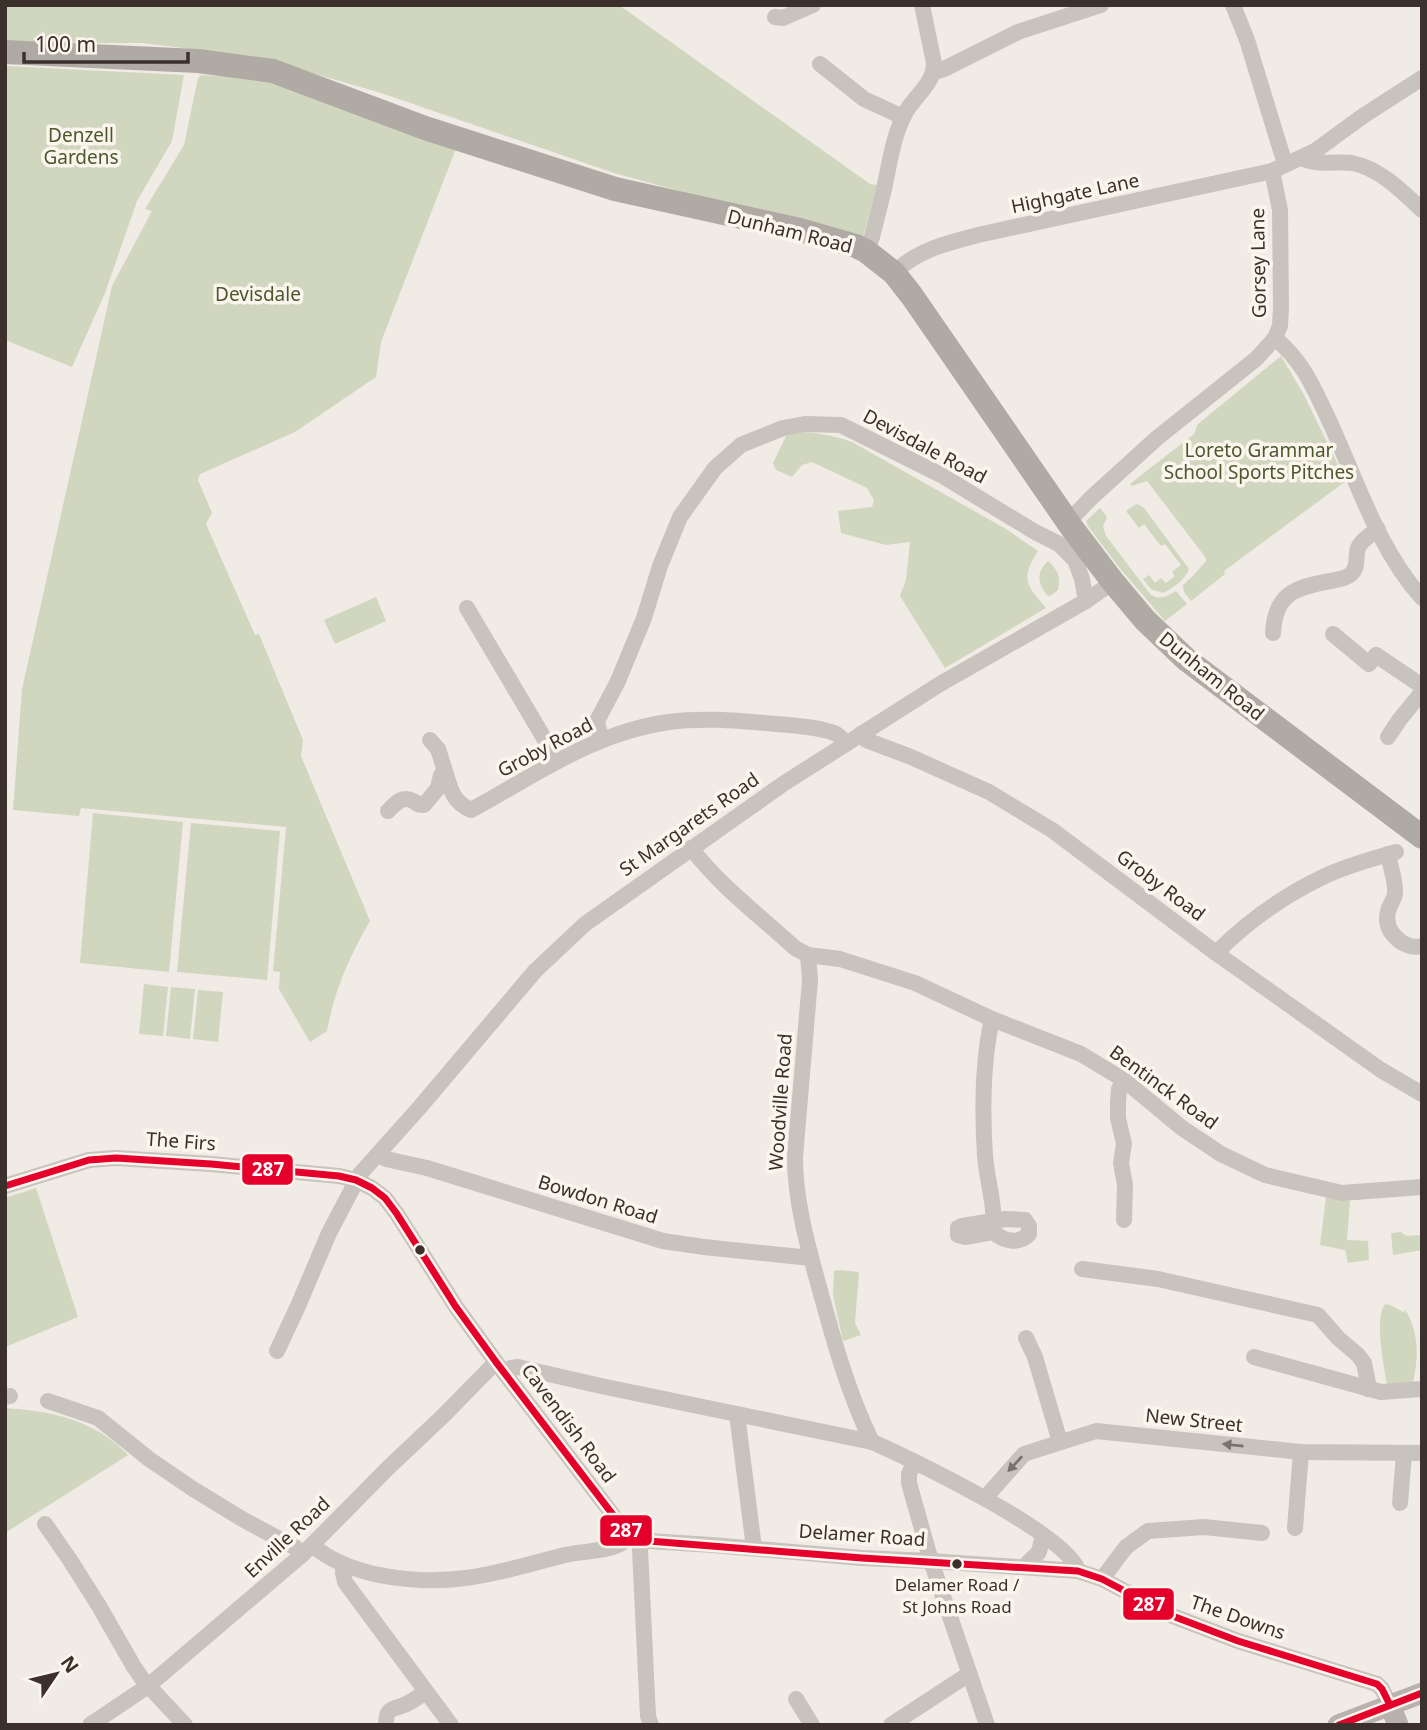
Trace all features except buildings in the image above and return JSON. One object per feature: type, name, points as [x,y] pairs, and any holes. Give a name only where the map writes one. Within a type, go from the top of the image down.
[{"type":"highway","name":"Dunham Road","points":[[5,52],[164,59],[273,71],[425,128],[615,189],[800,230],[866,251],[894,273],[1068,528],[1145,620],[1187,660],[1422,837]]},
{"type":"main road","points":[[1338,1725],[1422,1693]]},
{"type":"main road","points":[[1390,1704],[1398,1725]]},
{"type":"street","points":[[780,21],[813,5]]},
{"type":"street","points":[[866,251],[903,117],[934,72],[922,5]]},
{"type":"street","points":[[934,72],[1018,32],[1101,5]]},
{"type":"street","name":"Gorsey Lane","points":[[1068,528],[1086,503],[1157,438],[1256,359],[1279,332],[1278,167],[1247,40],[1233,5]]},
{"type":"street","points":[[820,64],[864,99],[903,117]]},
{"type":"street","points":[[1278,167],[1315,151],[1422,78]]},
{"type":"street","points":[[1302,158],[1308,161],[1364,166],[1380,174],[1422,210]]},
{"type":"street","name":"Highgate Lane","points":[[894,273],[922,253],[978,235],[1278,167]]},
{"type":"street","points":[[1275,338],[1295,356],[1306,371],[1378,529],[1397,566],[1422,598]]},
{"type":"street","name":"Devisdale Road","points":[[601,740],[597,721],[618,681],[645,618],[660,566],[680,517],[716,468],[741,445],[783,428],[805,424],[841,425],[942,475],[1059,544],[1075,560],[1086,601]]},
{"type":"street","points":[[1273,633],[1276,612],[1286,597],[1301,587],[1345,578],[1352,574],[1356,567],[1358,548],[1378,529]]},
{"type":"street","name":"St Margarets Road","points":[[277,1351],[329,1233],[360,1174],[535,971],[585,924],[777,787],[940,684],[1086,601],[1113,582]]},
{"type":"street","points":[[467,608],[557,760]]},
{"type":"street","points":[[1334,634],[1369,664],[1376,655],[1422,689],[1388,737]]},
{"type":"street","name":"Groby Road","points":[[446,774],[460,805],[471,810],[557,760],[601,740],[670,721],[731,720],[784,724],[832,732],[846,744]]},
{"type":"street","name":"Groby Road","points":[[861,734],[866,740],[989,792],[1045,825],[1216,953],[1381,1070],[1422,1094]]},
{"type":"street","points":[[387,811],[405,799],[424,804],[438,788],[441,775],[446,774],[438,748],[430,740]]},
{"type":"street","points":[[691,848],[716,877],[796,948],[808,955]]},
{"type":"street","points":[[1216,953],[1236,933],[1293,892],[1325,875],[1392,853],[1395,890],[1388,911],[1388,927],[1396,938],[1404,943],[1414,947],[1422,946]]},
{"type":"street","name":"Bentinck Road","points":[[808,955],[840,959],[915,983],[992,1019],[1081,1054],[1124,1080],[1182,1128],[1221,1154],[1265,1175],[1342,1193],[1422,1187]]},
{"type":"street","name":"Woodville Road","points":[[808,955],[810,979],[795,1178],[801,1218],[836,1350],[872,1442]]},
{"type":"street","points":[[992,1019],[986,1044],[982,1102],[985,1158],[994,1226]]},
{"type":"street","points":[[1124,1080],[1119,1089],[1118,1110],[1124,1144],[1121,1169],[1124,1176],[1124,1220]]},
{"type":"street","name":"Bowdon Road","points":[[379,1154],[386,1159],[427,1168],[663,1241],[811,1258]]},
{"type":"street","name":"The Firs","points":[[5,1186],[89,1160],[116,1158],[277,1170],[356,1180]]},
{"type":"street","name":"Cavendish Road","points":[[356,1180],[385,1198],[397,1213],[456,1307],[500,1367],[623,1528],[636,1538]]},
{"type":"street","points":[[1082,1269],[1158,1279],[1318,1315],[1364,1363],[1368,1389]]},
{"type":"street","points":[[1026,1338],[1035,1357],[1060,1442]]},
{"type":"street","points":[[1254,1357],[1381,1392],[1422,1389]]},
{"type":"street","points":[[500,1367],[518,1367],[872,1442],[985,1498],[1043,1535],[1072,1558],[1078,1571]]},
{"type":"street","name":"Enville Road","points":[[90,1725],[148,1685],[308,1550],[387,1468],[500,1367]]},
{"type":"street","name":"Delamer Road","points":[[48,1401],[98,1418],[149,1459],[193,1489],[296,1548],[323,1554],[344,1566],[370,1574],[419,1579],[465,1578],[615,1546],[636,1538],[862,1558],[1078,1571]]},
{"type":"street","points":[[737,1414],[754,1548]]},
{"type":"street","name":"New Street","points":[[985,1498],[1024,1454],[1096,1431],[1301,1452],[1422,1453]]},
{"type":"street","points":[[1295,1528],[1301,1452]]},
{"type":"street","points":[[1400,1503],[1404,1454]]},
{"type":"street","points":[[914,1462],[909,1483],[987,1725]]},
{"type":"street","points":[[45,1524],[71,1560],[134,1667],[185,1725]]},
{"type":"street","points":[[1102,1579],[1126,1547],[1148,1531],[1205,1527],[1262,1533]]},
{"type":"street","points":[[1024,1567],[1040,1552],[1043,1535]]},
{"type":"street","points":[[636,1538],[640,1550],[650,1725]]},
{"type":"street","points":[[344,1566],[345,1582],[451,1725]]},
{"type":"street","name":"The Downs","points":[[1078,1571],[1102,1579],[1178,1619],[1238,1642],[1377,1684],[1390,1704]]},
{"type":"street","points":[[891,1725],[969,1674]]},
{"type":"street","points":[[386,1725],[387,1714],[392,1708],[406,1704],[426,1692]]},
{"type":"street","points":[[796,1699],[812,1725]]},
{"type":"green space","points":[[5,5],[619,5],[870,184],[877,185],[862,241],[614,173],[381,93],[281,64],[142,43],[5,43]]},
{"type":"green space","name":"Denzell Gardens","points":[[5,66],[184,75],[172,141],[137,201],[105,293],[72,367],[5,340]]},
{"type":"green space","name":"Devisdale","points":[[201,75],[276,79],[457,146],[381,342],[376,377],[295,432],[200,474],[198,480],[212,513],[206,524],[255,635],[259,634],[303,740],[301,756],[370,921],[344,974],[327,1031],[310,1042],[279,989],[280,972],[273,971],[286,827],[81,808],[79,816],[13,810],[22,689],[112,286],[152,211],[145,209],[184,145],[198,78]]},
{"type":"green space","name":"Loreto Grammar School Sports Pitches","points":[[1281,356],[1304,395],[1346,481],[1224,571],[1225,574],[1191,601],[1184,592],[1183,585],[1206,558],[1147,481],[1132,486],[1130,484],[1194,434],[1198,424]]},
{"type":"green space","points":[[787,434],[823,434],[852,442],[1006,529],[1038,551],[1027,575],[1030,587],[1046,608],[945,668],[900,596],[906,580],[910,542],[886,545],[841,533],[838,511],[872,507],[874,500],[867,488],[812,462],[802,465],[792,477],[776,470],[773,463]]},
{"type":"green space","points":[[1138,504],[1144,508],[1189,569],[1185,577],[1163,593],[1151,589],[1143,579],[1149,575],[1155,583],[1161,578],[1166,583],[1175,576],[1172,572],[1181,565],[1165,544],[1161,546],[1144,524],[1139,528],[1126,511]]},
{"type":"green space","points":[[1100,508],[1107,517],[1103,526],[1106,536],[1150,594],[1160,597],[1176,591],[1187,604],[1165,621],[1088,526],[1086,521]]},
{"type":"green space","points":[[1048,561],[1056,571],[1059,581],[1058,590],[1048,596],[1039,578],[1041,569]]},
{"type":"green space","points":[[376,597],[386,621],[335,644],[324,620]]},
{"type":"green space","points":[[93,813],[183,822],[169,972],[80,963]]},
{"type":"green space","points":[[191,823],[280,831],[267,980],[177,972]]},
{"type":"green space","points":[[144,984],[168,987],[163,1036],[139,1034]]},
{"type":"green space","points":[[171,987],[195,989],[190,1039],[166,1036]]},
{"type":"green space","points":[[198,990],[223,992],[218,1042],[193,1039]]},
{"type":"green space","points":[[36,1188],[78,1317],[5,1347],[5,1198]]},
{"type":"green space","points":[[1326,1197],[1350,1201],[1347,1240],[1368,1241],[1369,1260],[1348,1263],[1345,1250],[1320,1245]]},
{"type":"green space","points":[[1401,1232],[1406,1236],[1420,1235],[1422,1250],[1393,1255],[1391,1233]]},
{"type":"green space","points":[[834,1271],[859,1272],[855,1323],[861,1335],[843,1341],[833,1295]]},
{"type":"green space","points":[[1385,1304],[1405,1313],[1404,1308],[1413,1326],[1417,1353],[1413,1382],[1387,1385],[1380,1331]]},
{"type":"green space","points":[[5,1408],[40,1412],[72,1420],[101,1433],[128,1455],[5,1533]]},
{"type":"transit line","name":"287","points":[[5,1186],[89,1160],[116,1158],[211,1164],[339,1176],[356,1180],[385,1198],[456,1307],[496,1362],[623,1528],[635,1538],[862,1558],[1078,1571],[1102,1579],[1170,1615],[1238,1641],[1377,1684],[1390,1705]]},
{"type":"transit line","name":"287","points":[[1339,1725],[1422,1693]]},
{"type":"place","name":"Delamer Road / St Johns Road","points":[[957,1564]]}]
